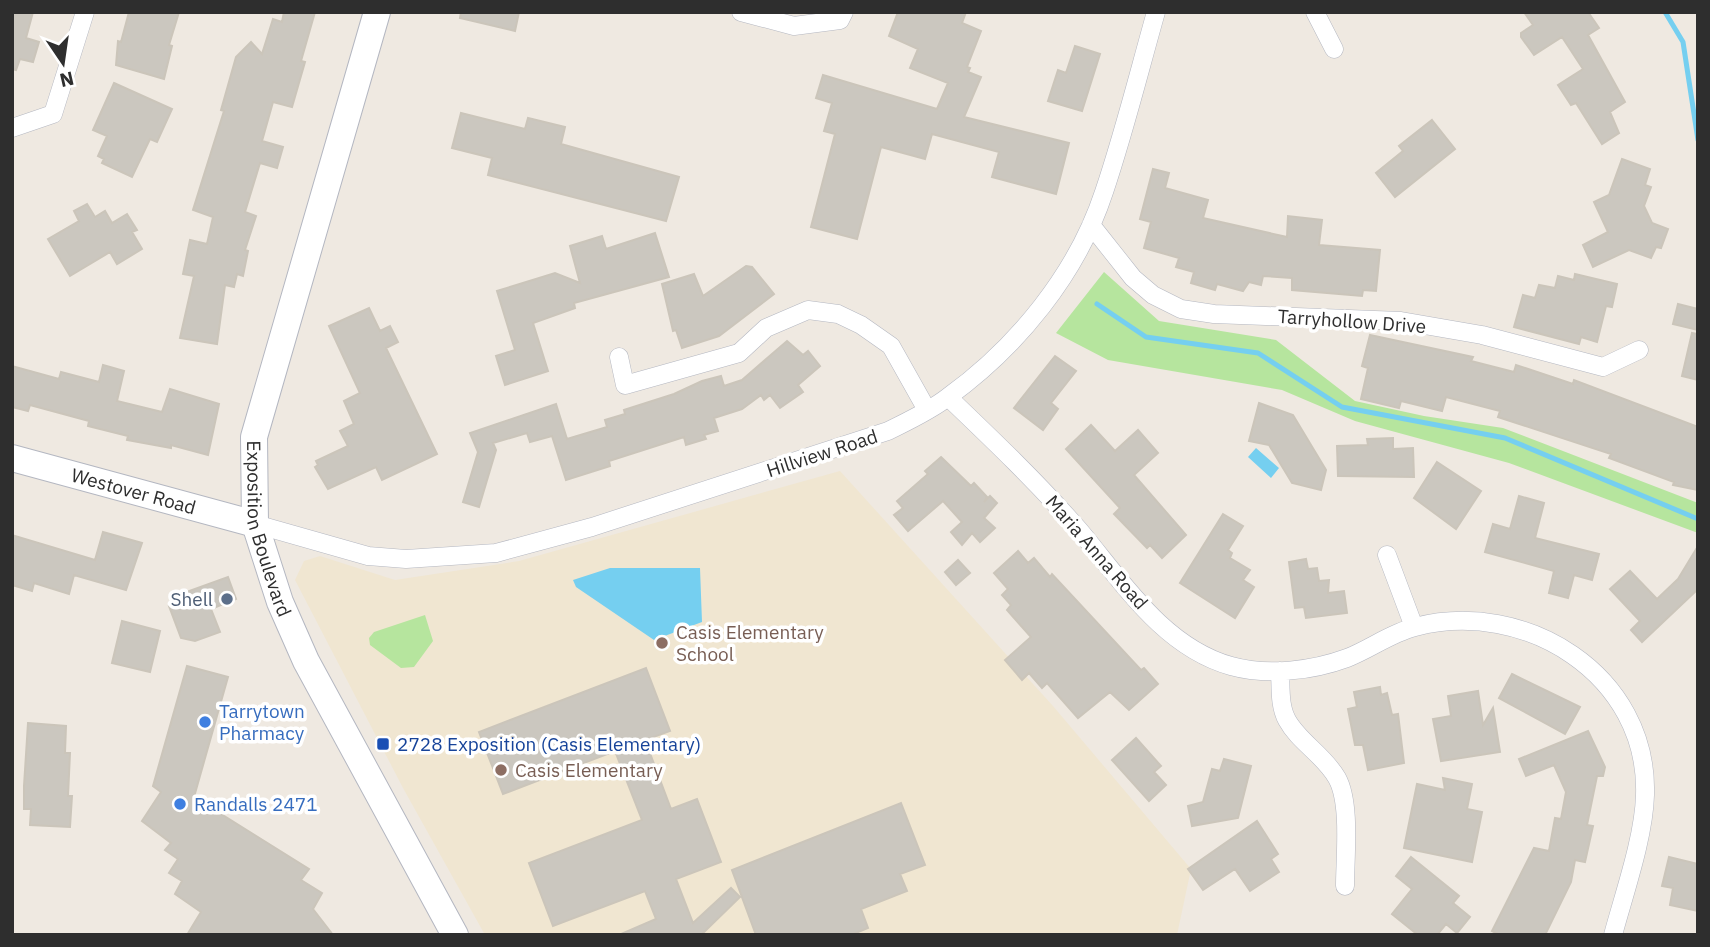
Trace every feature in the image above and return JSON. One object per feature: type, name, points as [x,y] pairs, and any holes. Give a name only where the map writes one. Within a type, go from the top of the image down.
[{"type":"street","points":[[12,128],[53,114],[85,12]]},
{"type":"street","name":"Exposition Boulevard","points":[[377,12],[254,437],[255,524],[280,602],[306,661],[455,935]]},
{"type":"street","points":[[741,12],[794,26],[842,16]]},
{"type":"street","name":"Hillview Road","points":[[255,524],[368,556],[406,559],[496,554],[592,527],[888,431],[927,410],[948,397],[1035,317],[1091,225],[1104,193],[1156,12]]},
{"type":"street","points":[[1315,12],[1334,49]]},
{"type":"street","name":"Tarryhollow Drive","points":[[1091,225],[1133,278],[1153,295],[1181,309],[1214,314],[1401,321],[1482,335],[1603,367],[1639,350]]},
{"type":"street","points":[[619,357],[625,385],[739,352],[766,328],[808,310],[838,314],[861,325],[891,346],[927,410]]},
{"type":"street","name":"Maria Anna Road","points":[[948,397],[1012,458],[1069,520],[1131,596],[1189,648],[1232,666],[1280,671],[1346,659],[1414,627],[1460,622],[1503,626],[1552,640],[1585,661],[1612,690],[1630,722],[1642,755],[1645,796],[1613,935]]},
{"type":"street","name":"Westover Road","points":[[12,458],[255,524]]},
{"type":"street","points":[[1387,555],[1414,627]]},
{"type":"street","points":[[1280,671],[1281,700],[1287,719],[1322,756],[1339,780],[1344,810],[1345,886]]},
{"type":"shaded area","name":"Casis Elementary School","points":[[840,471],[1053,706],[1191,869],[1177,935],[485,935],[403,788],[295,580],[304,561],[320,556],[395,580],[519,561]]},
{"type":"green space","points":[[1104,272],[1159,321],[1276,340],[1355,401],[1424,416],[1503,428],[1698,503],[1698,533],[1509,463],[1355,421],[1282,390],[1108,360],[1056,333]]},
{"type":"green space","points":[[425,615],[433,641],[414,667],[401,668],[370,645],[369,638],[374,632]]},
{"type":"water","points":[[1256,448],[1279,468],[1271,478],[1248,457]]},
{"type":"water","points":[[610,568],[700,568],[702,622],[654,640],[576,587],[573,580]]},
{"type":"building","points":[[12,12],[33,12],[26,38],[39,42],[33,62],[20,59],[16,70],[12,69]]},
{"type":"building","points":[[129,12],[179,12],[169,45],[172,46],[164,79],[116,65],[118,41],[121,42]]},
{"type":"building","points":[[284,12],[315,12],[292,107],[273,102],[262,141],[283,147],[277,168],[260,163],[245,212],[256,216],[245,250],[248,251],[243,276],[237,274],[234,287],[225,285],[217,344],[180,338],[194,276],[183,274],[190,240],[207,244],[213,217],[193,210],[224,111],[221,110],[236,57],[251,42],[262,54],[273,19],[282,22]]},
{"type":"building","points":[[461,12],[519,12],[515,31],[460,18]]},
{"type":"building","points":[[898,12],[966,12],[962,23],[981,31],[967,67],[970,68],[968,72],[981,77],[964,117],[1069,143],[1056,194],[992,177],[999,152],[932,134],[925,159],[881,147],[857,239],[811,227],[835,134],[824,131],[832,103],[816,98],[823,75],[937,109],[948,83],[910,68],[918,49],[889,36]]},
{"type":"building","points":[[1524,12],[1588,12],[1599,28],[1588,35],[1625,102],[1610,112],[1619,133],[1602,144],[1576,103],[1571,105],[1558,85],[1583,69],[1562,37],[1534,55],[1521,37],[1521,33],[1533,25]]},
{"type":"building","points":[[1075,46],[1100,54],[1082,111],[1048,101],[1058,70],[1066,73]]},
{"type":"building","points":[[114,83],[172,109],[157,142],[150,139],[132,177],[102,163],[104,159],[98,156],[107,136],[93,130]]},
{"type":"building","points":[[461,113],[525,129],[528,118],[565,127],[561,144],[679,177],[666,221],[488,175],[492,158],[452,148]]},
{"type":"building","points":[[1432,120],[1455,149],[1395,197],[1376,173],[1403,151],[1399,146]]},
{"type":"building","points":[[1622,159],[1650,169],[1645,185],[1651,187],[1644,206],[1652,223],[1668,229],[1661,248],[1656,247],[1651,258],[1629,250],[1593,267],[1583,245],[1608,232],[1594,202],[1609,195]]},
{"type":"building","points":[[1153,169],[1169,173],[1165,188],[1208,200],[1203,218],[1287,237],[1288,216],[1322,220],[1319,245],[1380,250],[1376,291],[1363,290],[1362,296],[1292,290],[1292,278],[1263,276],[1261,285],[1249,282],[1243,291],[1217,284],[1215,290],[1191,283],[1194,272],[1176,267],[1179,258],[1144,248],[1151,222],[1140,219]]},
{"type":"building","points":[[87,204],[95,217],[105,211],[112,223],[127,214],[137,230],[132,232],[142,249],[117,264],[110,252],[70,276],[48,239],[79,221],[74,211]]},
{"type":"building","points":[[655,233],[669,277],[574,303],[575,308],[533,323],[548,371],[505,385],[496,356],[515,350],[497,291],[555,273],[580,283],[570,246],[602,236],[606,249]]},
{"type":"building","points":[[746,266],[752,267],[774,294],[719,336],[682,348],[676,330],[673,331],[662,284],[694,274],[703,296]]},
{"type":"building","points":[[1575,274],[1617,284],[1612,307],[1606,306],[1597,342],[1581,337],[1579,344],[1514,327],[1523,295],[1535,298],[1539,285],[1555,288],[1558,276],[1574,280]]},
{"type":"building","points":[[1678,304],[1698,309],[1698,330],[1673,324]]},
{"type":"building","points":[[369,308],[380,331],[390,326],[398,342],[386,348],[437,454],[382,480],[376,467],[328,489],[315,467],[318,465],[316,461],[348,446],[340,431],[354,424],[344,401],[360,393],[329,326]]},
{"type":"building","points":[[1692,333],[1698,334],[1698,380],[1682,376]]},
{"type":"building","points":[[1370,335],[1473,357],[1471,361],[1514,372],[1516,365],[1573,384],[1574,380],[1698,427],[1698,490],[1673,485],[1674,482],[1609,458],[1611,454],[1498,417],[1500,411],[1446,397],[1442,411],[1401,401],[1399,408],[1361,399],[1368,368],[1362,366]]},
{"type":"building","points":[[787,341],[803,355],[808,351],[820,366],[798,385],[803,392],[780,408],[770,395],[764,400],[761,395],[742,409],[714,418],[718,431],[704,435],[706,439],[686,445],[684,437],[609,461],[610,466],[566,480],[552,436],[530,442],[527,433],[493,443],[496,450],[479,507],[463,502],[478,452],[470,433],[556,404],[567,439],[607,427],[605,420],[625,414],[624,410],[674,394],[702,381],[721,376],[724,386],[742,380]]},
{"type":"building","points":[[1055,356],[1076,371],[1051,403],[1058,409],[1043,430],[1014,408]]},
{"type":"building","points":[[103,365],[124,371],[117,401],[162,412],[170,389],[219,404],[208,455],[171,445],[171,448],[127,440],[128,436],[88,426],[89,421],[30,405],[28,411],[12,407],[12,366],[59,379],[61,372],[99,382]]},
{"type":"building","points":[[1259,403],[1293,415],[1326,470],[1321,490],[1292,483],[1269,445],[1249,441]]},
{"type":"building","points":[[1091,425],[1115,451],[1138,430],[1158,453],[1134,475],[1186,535],[1162,558],[1150,545],[1147,548],[1114,514],[1120,508],[1066,449]]},
{"type":"building","points":[[1393,438],[1393,449],[1413,448],[1414,477],[1338,476],[1337,446],[1368,445],[1367,439]]},
{"type":"building","points":[[941,457],[971,486],[974,483],[987,497],[984,502],[990,496],[997,503],[984,518],[995,528],[980,542],[972,533],[962,545],[951,532],[962,522],[943,501],[908,531],[894,515],[903,508],[897,501],[928,474],[925,471]]},
{"type":"building","points":[[1437,462],[1481,491],[1456,529],[1414,498]]},
{"type":"building","points":[[1519,496],[1544,503],[1535,538],[1599,554],[1592,580],[1574,575],[1568,598],[1549,593],[1554,571],[1485,552],[1493,524],[1510,529]]},
{"type":"building","points":[[1223,514],[1243,526],[1228,550],[1232,553],[1230,558],[1250,570],[1243,580],[1254,587],[1235,618],[1180,583]]},
{"type":"building","points":[[103,532],[142,543],[126,590],[74,575],[69,594],[34,583],[32,591],[12,585],[12,535],[95,560]]},
{"type":"building","points":[[1698,546],[1698,589],[1642,642],[1631,630],[1640,621],[1610,589],[1630,571],[1657,599],[1678,579]]},
{"type":"building","points":[[1018,551],[1028,563],[1034,558],[1050,577],[1052,574],[1141,670],[1144,668],[1158,684],[1129,710],[1110,692],[1078,718],[1047,683],[1042,688],[1029,673],[1022,680],[1005,660],[1031,637],[1007,610],[1011,605],[1002,595],[1008,589],[994,573]]},
{"type":"building","points":[[1306,559],[1308,569],[1317,568],[1319,581],[1329,580],[1328,593],[1344,591],[1347,613],[1306,618],[1304,607],[1295,608],[1289,562]]},
{"type":"building","points":[[958,560],[970,573],[956,585],[945,572]]},
{"type":"building","points":[[228,577],[236,599],[211,609],[220,632],[195,641],[181,638],[169,606],[181,602],[178,595]]},
{"type":"building","points":[[122,621],[160,631],[150,672],[112,663]]},
{"type":"building","name":"Randalls 2471","points":[[187,666],[228,677],[194,797],[309,869],[301,880],[322,893],[313,909],[333,935],[187,935],[201,912],[175,894],[182,881],[169,873],[178,859],[165,850],[171,843],[142,821],[161,792],[153,786]]},
{"type":"building","points":[[646,668],[670,731],[645,740],[671,809],[697,799],[721,862],[676,879],[693,923],[731,888],[740,897],[701,935],[619,935],[656,919],[645,891],[553,926],[529,863],[642,820],[615,751],[503,794],[479,732]]},
{"type":"building","points":[[1512,674],[1580,707],[1565,734],[1499,698]]},
{"type":"building","points":[[1380,687],[1381,695],[1387,693],[1392,715],[1398,714],[1404,763],[1368,770],[1363,745],[1355,745],[1348,709],[1357,707],[1354,692]]},
{"type":"building","points":[[1478,691],[1483,725],[1493,708],[1500,752],[1441,761],[1433,719],[1451,716],[1448,696]]},
{"type":"building","points":[[28,723],[66,726],[65,753],[70,753],[68,796],[72,796],[70,827],[30,825],[31,809],[24,809]]},
{"type":"building","points":[[1588,731],[1605,767],[1603,776],[1597,776],[1587,825],[1593,826],[1585,862],[1575,860],[1571,882],[1545,935],[1500,935],[1492,931],[1534,848],[1549,851],[1555,818],[1561,819],[1566,792],[1554,765],[1526,776],[1519,759]]},
{"type":"building","points":[[1136,738],[1161,766],[1154,772],[1166,785],[1149,801],[1112,760]]},
{"type":"building","points":[[1224,759],[1251,766],[1238,818],[1192,826],[1188,806],[1203,802],[1212,769],[1220,771]]},
{"type":"building","points":[[1443,778],[1472,784],[1467,809],[1482,812],[1472,862],[1404,848],[1417,784],[1445,790]]},
{"type":"building","points":[[901,803],[925,865],[900,874],[907,891],[861,909],[868,928],[851,935],[756,935],[732,870]]},
{"type":"building","points":[[1257,821],[1278,854],[1271,859],[1279,872],[1250,891],[1235,869],[1203,890],[1188,869]]},
{"type":"building","points":[[1411,857],[1459,896],[1453,903],[1470,917],[1457,933],[1446,924],[1437,935],[1418,935],[1392,914],[1412,889],[1396,876]]},
{"type":"building","points":[[1669,857],[1698,864],[1698,911],[1670,905],[1673,888],[1662,886]]},
{"type":"waterway","points":[[1665,12],[1683,42],[1698,140]]},
{"type":"waterway","points":[[1097,304],[1146,337],[1258,353],[1342,407],[1505,438],[1698,519]]},
{"type":"place","name":"Shell","points":[[227,599]]},
{"type":"place","name":"Casis Elementary School","points":[[662,643]]},
{"type":"place","name":"Tarrytown Pharmacy","points":[[205,722]]},
{"type":"place","name":"2728 Exposition (Casis Elementary)","points":[[383,744]]},
{"type":"place","name":"Casis Elementary","points":[[501,770]]},
{"type":"place","name":"Randalls 2471","points":[[180,804]]}]
